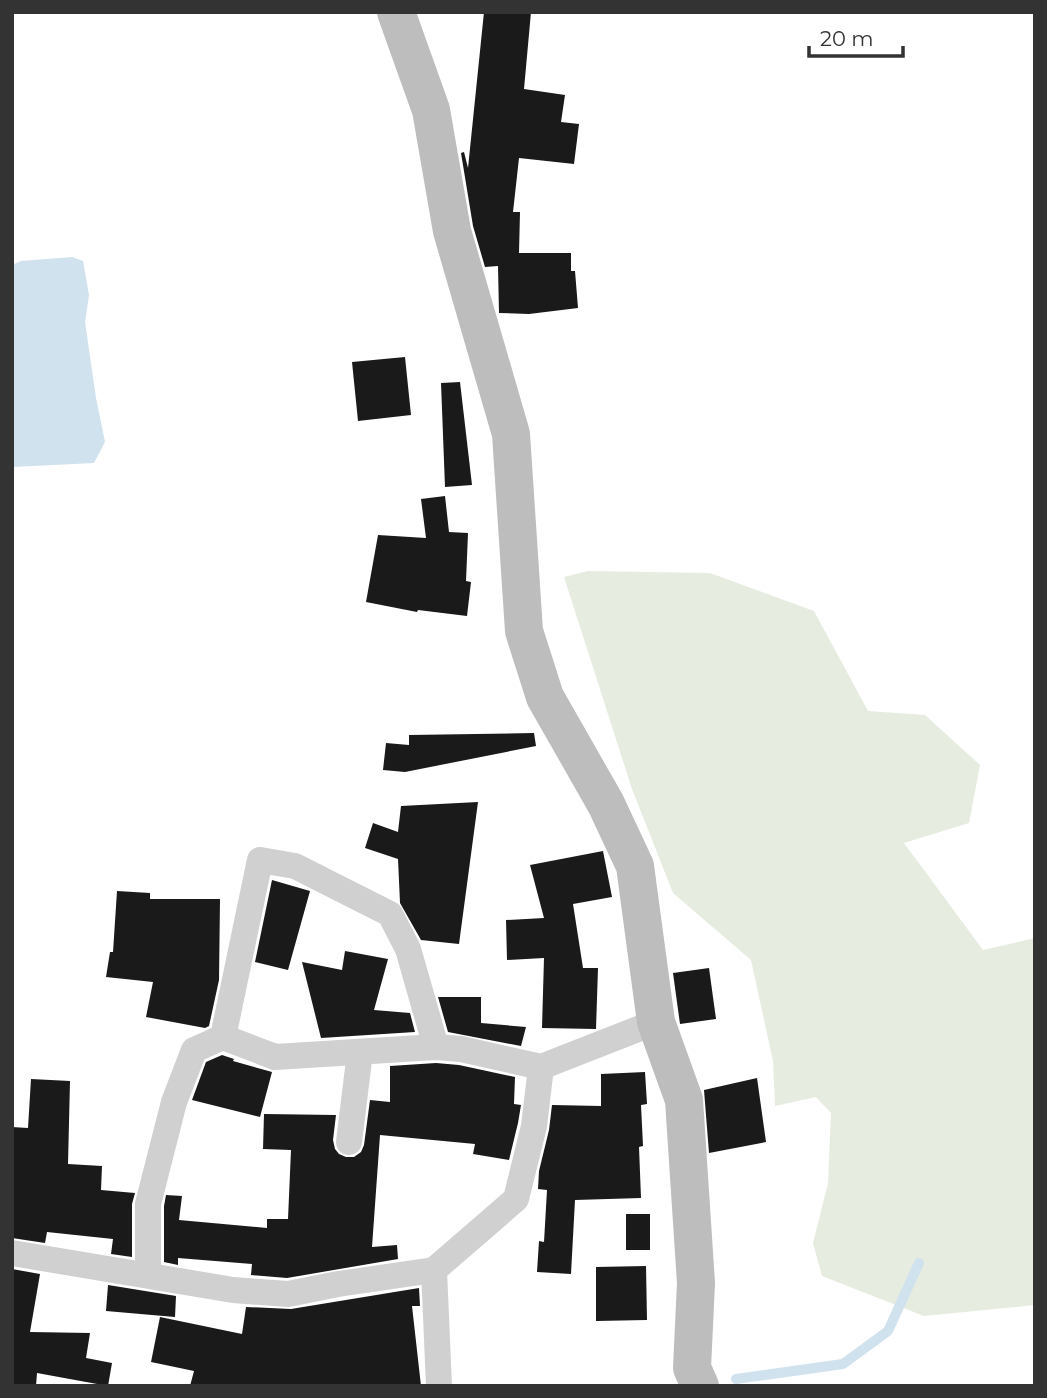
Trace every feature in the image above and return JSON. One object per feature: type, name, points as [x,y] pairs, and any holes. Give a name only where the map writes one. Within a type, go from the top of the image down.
[{"type":"street","points":[[396,12],[431,110],[452,231],[511,434],[524,631],[545,697],[606,804],[635,866],[656,1022],[684,1100],[696,1283],[692,1368],[700,1386]]},
{"type":"street","points":[[223,1037],[260,860],[295,866],[390,914],[408,949],[436,1047]]},
{"type":"street","points":[[148,1275],[148,1204],[174,1101],[194,1050],[223,1037],[275,1057],[436,1047],[461,1049],[541,1067],[656,1022]]},
{"type":"street","points":[[349,1142],[360,1052]]},
{"type":"street","points":[[12,1253],[233,1290],[288,1294],[434,1270],[516,1199],[534,1126],[541,1067]]},
{"type":"street","points":[[434,1270],[439,1386]]},
{"type":"shaded area","points":[[588,571],[710,573],[814,611],[868,711],[925,715],[980,765],[969,823],[904,843],[983,950],[1035,938],[1035,1305],[924,1316],[822,1276],[813,1243],[828,1183],[831,1113],[816,1097],[775,1106],[773,1061],[751,960],[673,893],[632,789],[564,577]]},
{"type":"water","points":[[72,257],[83,261],[89,295],[85,322],[105,442],[94,463],[12,467],[12,265],[21,261]]},
{"type":"building","points":[[484,12],[531,12],[524,89],[565,95],[561,122],[579,124],[574,164],[519,158],[513,212],[520,212],[519,253],[571,253],[571,271],[575,271],[578,308],[529,314],[499,313],[498,266],[485,267],[473,226],[461,153],[464,152],[468,168]]},
{"type":"building","points":[[405,357],[411,415],[358,421],[352,362]]},
{"type":"building","points":[[460,382],[472,485],[445,487],[441,383]]},
{"type":"building","points":[[445,496],[449,532],[468,533],[466,581],[471,582],[467,616],[417,612],[366,602],[378,535],[426,538],[421,499]]},
{"type":"building","points":[[534,733],[536,746],[405,772],[383,770],[386,743],[409,745],[409,735]]},
{"type":"building","points":[[478,802],[459,944],[421,940],[400,903],[398,859],[365,848],[373,823],[398,832],[401,806]]},
{"type":"building","points":[[603,851],[612,897],[573,904],[583,968],[598,968],[596,1029],[542,1028],[544,958],[507,960],[506,920],[544,918],[530,865]]},
{"type":"building","points":[[272,880],[310,891],[288,970],[255,962]]},
{"type":"building","points":[[117,891],[150,893],[150,899],[220,899],[219,980],[209,1026],[205,1028],[146,1017],[153,982],[106,977],[110,952],[113,952]]},
{"type":"building","points":[[345,951],[388,959],[374,1010],[410,1013],[415,1032],[321,1038],[302,962],[342,970]]},
{"type":"building","points":[[709,968],[716,1019],[680,1024],[673,973]]},
{"type":"building","points":[[438,997],[481,997],[481,1023],[526,1027],[521,1046],[448,1032]]},
{"type":"building","points":[[222,1055],[234,1059],[233,1061],[272,1072],[260,1117],[192,1100],[206,1062]]},
{"type":"building","points":[[436,1063],[515,1077],[514,1104],[521,1105],[518,1123],[509,1160],[473,1154],[475,1144],[380,1135],[372,1247],[397,1245],[398,1259],[287,1278],[251,1275],[252,1264],[178,1258],[178,1265],[164,1262],[166,1195],[182,1196],[179,1220],[267,1228],[267,1219],[288,1219],[291,1150],[263,1149],[264,1114],[336,1115],[333,1140],[335,1149],[346,1157],[354,1157],[361,1152],[364,1145],[370,1100],[390,1102],[390,1066]]},
{"type":"building","points":[[645,1072],[647,1104],[641,1105],[643,1146],[639,1147],[641,1198],[575,1200],[571,1274],[537,1272],[539,1241],[544,1242],[547,1190],[538,1189],[539,1171],[552,1105],[601,1106],[601,1074]]},
{"type":"building","points":[[757,1078],[766,1142],[709,1153],[704,1090]]},
{"type":"building","points":[[31,1079],[70,1081],[68,1164],[102,1166],[101,1190],[135,1193],[132,1204],[132,1257],[111,1254],[113,1239],[47,1232],[45,1243],[12,1238],[12,1127],[28,1128]]},
{"type":"building","points":[[626,1214],[650,1214],[650,1250],[626,1250]]},
{"type":"building","points":[[646,1266],[647,1320],[596,1321],[596,1267]]},
{"type":"building","points":[[12,1269],[40,1274],[30,1332],[90,1333],[86,1358],[112,1363],[108,1386],[37,1373],[36,1386],[12,1386]]},
{"type":"building","points":[[108,1285],[176,1296],[175,1317],[106,1311]]},
{"type":"building","points":[[419,1288],[420,1306],[412,1306],[421,1386],[190,1386],[194,1371],[151,1362],[160,1317],[242,1334],[246,1307],[291,1309]]},
{"type":"waterway","points":[[736,1379],[843,1364],[888,1331],[919,1263]]}]
